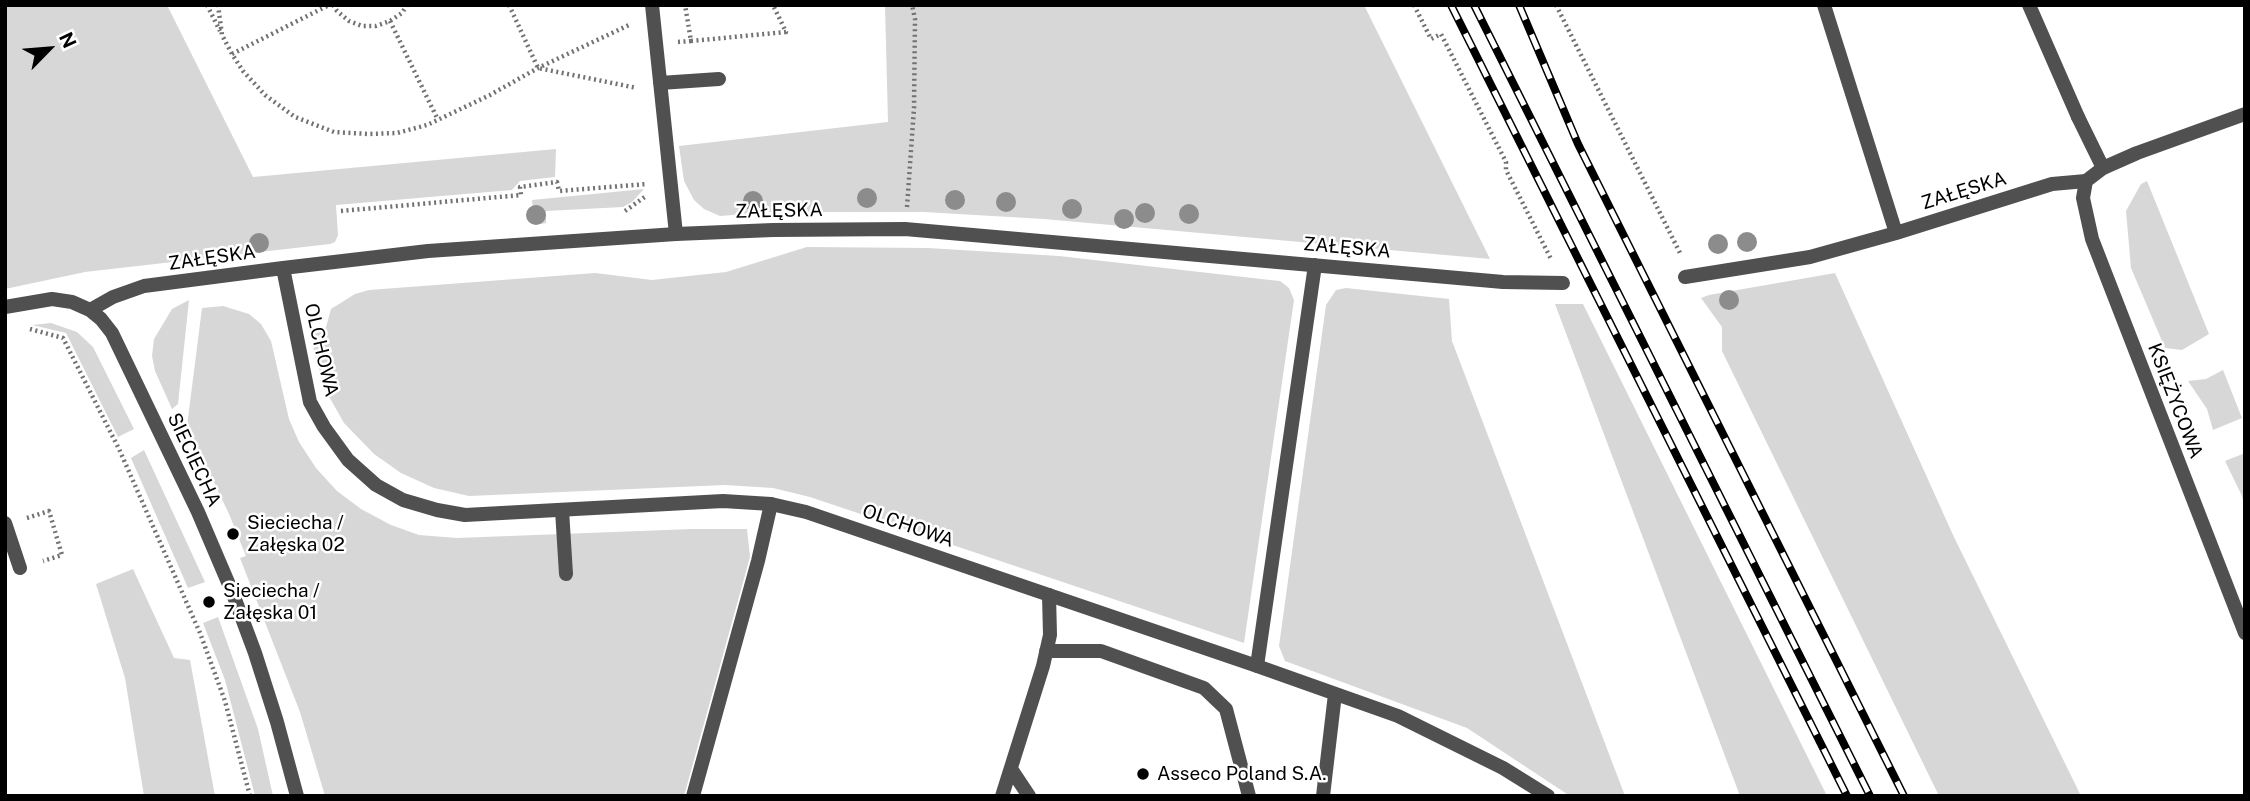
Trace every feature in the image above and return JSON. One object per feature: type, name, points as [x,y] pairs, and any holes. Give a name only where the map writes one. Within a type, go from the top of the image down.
[{"type":"street","points":[[652,5],[676,234]]},
{"type":"street","points":[[1824,5],[1896,233]]},
{"type":"street","points":[[2029,5],[2103,168]]},
{"type":"street","points":[[660,83],[719,79]]},
{"type":"street","points":[[2086,181],[2103,168],[2245,114]]},
{"type":"street","name":"ZAŁĘSKA","points":[[1685,276],[1810,257],[2052,184],[2086,181]]},
{"type":"street","name":"KSIĘŻYCOWA","points":[[2086,181],[2083,198],[2092,239],[2245,633]]},
{"type":"street","name":"ZAŁĘSKA","points":[[90,310],[113,297],[144,286],[428,251],[773,230],[905,229],[1503,282],[1559,283]]},
{"type":"street","points":[[1257,666],[1313,294],[1315,265]]},
{"type":"street","name":"OLCHOWA","points":[[283,268],[310,402],[348,460],[376,485],[403,500],[466,515],[723,501],[771,504],[806,512],[1398,716],[1503,768],[1548,796]]},
{"type":"street","points":[[7,307],[52,299],[72,302],[90,310]]},
{"type":"street","name":"SIECIECHA","points":[[90,310],[112,333],[213,547],[255,653],[297,796]]},
{"type":"street","points":[[693,796],[758,561],[771,504]]},
{"type":"street","points":[[562,510],[566,574]]},
{"type":"street","points":[[5,523],[20,568]]},
{"type":"street","points":[[1002,796],[1050,635],[1049,595]]},
{"type":"street","points":[[1046,651],[1101,651],[1204,688],[1226,709],[1249,796]]},
{"type":"street","points":[[1323,796],[1335,694]]},
{"type":"street","points":[[1011,769],[1029,796]]},
{"type":"path","points":[[207,5],[243,71],[265,94],[295,117],[334,132],[368,134],[397,133],[427,125],[637,21]]},
{"type":"path","points":[[218,5],[222,35]]},
{"type":"path","points":[[232,54],[331,5],[349,21],[362,26],[390,22],[402,13],[407,5]]},
{"type":"path","points":[[509,5],[538,68]]},
{"type":"path","points":[[691,41],[786,32],[773,5]]},
{"type":"path","points":[[905,229],[914,108],[915,19],[912,5]]},
{"type":"path","points":[[1414,5],[1431,39],[1441,34],[1506,162],[1506,170],[1552,262],[1559,283]]},
{"type":"path","points":[[1556,5],[1681,256]]},
{"type":"path","points":[[390,22],[438,120]]},
{"type":"path","points":[[538,68],[643,90]]},
{"type":"path","points":[[612,215],[626,211],[645,199],[651,190],[653,177],[670,175]]},
{"type":"path","points":[[341,211],[521,195],[520,187],[557,182],[559,191],[652,184]]},
{"type":"path","points":[[7,307],[14,325],[63,338],[119,449],[204,644],[225,701],[250,796]]},
{"type":"shaded area","points":[[5,5],[167,5],[253,177],[556,149],[555,177],[520,181],[512,190],[336,205],[338,235],[335,242],[330,244],[85,272],[5,289]]},
{"type":"shaded area","points":[[885,5],[1364,5],[1490,259],[1044,219],[924,212],[770,212],[720,216],[704,209],[694,200],[684,181],[679,146],[888,122]]},
{"type":"shaded area","points":[[2147,181],[2209,334],[2182,350],[2165,348],[2131,268],[2126,211],[2141,184]]},
{"type":"shaded area","points":[[644,189],[623,207],[546,211],[546,223],[541,224],[534,218],[532,200]]},
{"type":"shaded area","points":[[807,247],[928,248],[1059,256],[1280,281],[1289,288],[1294,300],[1244,643],[810,497],[773,488],[725,485],[469,496],[434,488],[401,473],[374,454],[344,423],[327,393],[314,353],[313,331],[325,331],[331,309],[355,294],[369,290],[595,273],[652,280],[726,272]]},
{"type":"shaded area","points":[[1835,273],[1953,535],[2081,796],[1939,796],[1722,351],[1722,327],[1701,298]]},
{"type":"shaded area","points":[[1346,288],[1449,299],[1452,341],[1625,796],[1570,796],[1467,728],[1285,661],[1279,646],[1326,305],[1336,290]]},
{"type":"shaded area","points":[[189,300],[178,404],[172,409],[155,371],[152,356],[154,339],[172,309]]},
{"type":"shaded area","points":[[1555,304],[1583,304],[1827,796],[1740,796]]},
{"type":"shaded area","points":[[223,306],[249,314],[261,324],[271,341],[289,419],[299,442],[316,468],[337,491],[361,509],[391,525],[419,535],[457,538],[747,529],[750,557],[684,796],[325,796],[300,712],[240,558],[246,556],[187,426],[202,308]]},
{"type":"shaded area","points":[[51,323],[77,332],[93,347],[134,429],[118,437],[66,333],[32,325]]},
{"type":"shaded area","points":[[2223,370],[2242,418],[2213,430],[2207,409],[2188,381],[2206,379]]},
{"type":"shaded area","points":[[144,450],[205,582],[188,588],[131,458]]},
{"type":"shaded area","points":[[2245,453],[2245,509],[2242,496],[2225,461]]},
{"type":"shaded area","points":[[133,569],[174,658],[190,660],[215,796],[144,796],[125,678],[96,584]]},
{"type":"shaded area","points":[[218,617],[258,729],[273,796],[255,796],[225,680],[203,623]]},
{"type":"railway","points":[[1451,5],[1847,796]]},
{"type":"railway","points":[[1474,5],[1870,796]]},
{"type":"railway","points":[[1519,5],[1578,144],[1904,796]]},
{"type":"place","name":"Sieciecha / Załęska 02","points":[[233,534]]},
{"type":"place","name":"Sieciecha / Załęska 01","points":[[209,602]]},
{"type":"place","name":"Asseco Poland S.A.","points":[[1143,774]]}]
